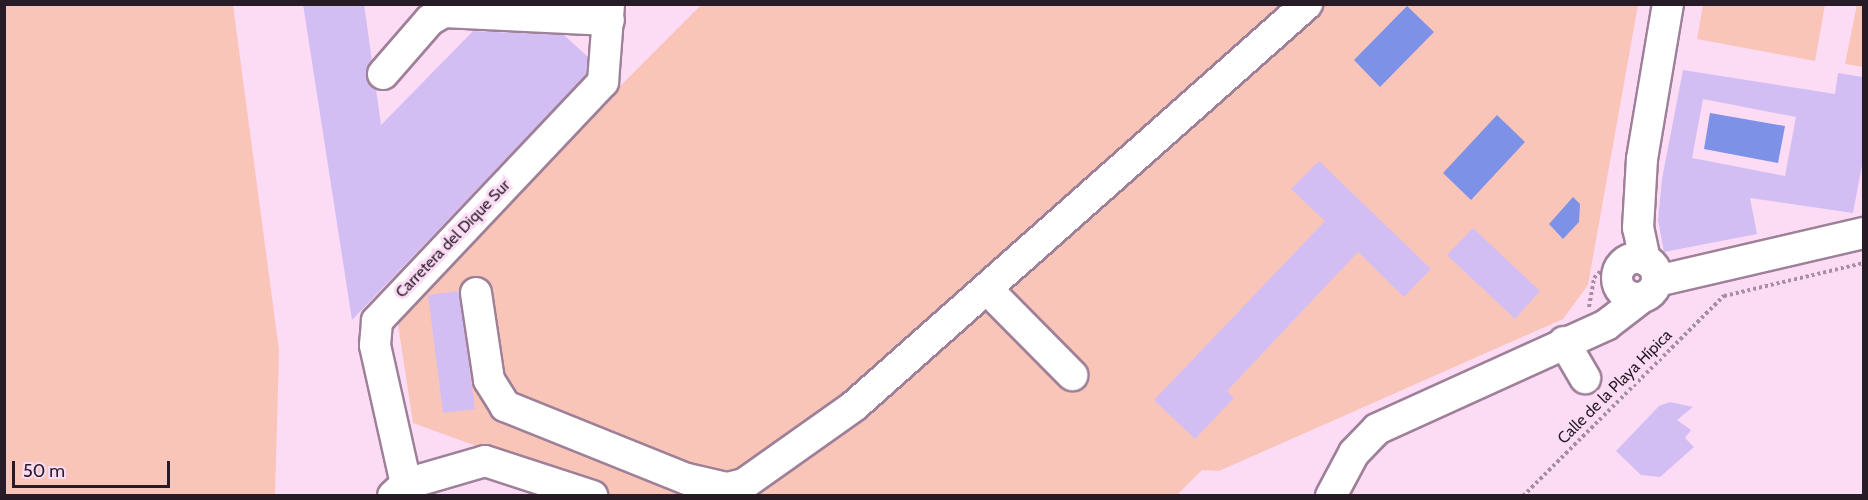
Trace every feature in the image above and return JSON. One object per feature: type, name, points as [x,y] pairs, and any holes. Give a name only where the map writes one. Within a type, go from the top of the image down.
[{"type":"street","points":[[476,293],[489,380],[505,406],[687,479],[727,488],[762,476],[854,406],[988,290],[1307,4]]},
{"type":"street","points":[[1637,278],[1642,159],[1668,4]]},
{"type":"street","points":[[383,74],[430,20],[444,12],[609,12]]},
{"type":"street","name":"Carretera del Dique Sur","points":[[400,490],[375,345],[377,321],[603,82],[609,12]]},
{"type":"street","points":[[1330,495],[1354,453],[1377,429],[1573,338],[1637,278],[1863,233]]},
{"type":"street","points":[[988,290],[1072,375]]},
{"type":"street","points":[[1573,338],[1585,378]]},
{"type":"street","points":[[400,490],[485,461],[592,495]]},
{"type":"path","name":"Calle de la Playa Hípica","points":[[1523,495],[1724,296],[1863,263]]},
{"type":"shaded area","points":[[1857,4],[1863,5],[1863,67],[1845,64]]},
{"type":"shaded area","points":[[4,5],[233,5],[279,350],[275,495],[5,495]]},
{"type":"shaded area","points":[[701,5],[1638,5],[1588,285],[1563,319],[1219,471],[1202,470],[1177,495],[611,495],[413,423],[396,311]]},
{"type":"shaded area","points":[[1703,5],[1825,5],[1815,61],[1697,39]]},
{"type":"water","points":[[1407,6],[1434,32],[1380,87],[1354,60]]},
{"type":"water","points":[[1710,113],[1785,126],[1778,163],[1704,149]]},
{"type":"water","points":[[1497,115],[1525,142],[1471,200],[1443,173]]},
{"type":"water","points":[[1573,197],[1580,204],[1579,222],[1563,239],[1549,224]]},
{"type":"building","points":[[303,4],[364,4],[372,61],[367,79],[376,89],[381,125],[473,31],[564,35],[588,57],[586,75],[352,320]]},
{"type":"building","points":[[1683,70],[1835,94],[1838,73],[1863,77],[1863,160],[1853,213],[1750,198],[1757,234],[1664,252],[1658,220],[1662,179]],"holes":[[[1703,99],[1796,117],[1785,176],[1692,158]]]},
{"type":"building","points":[[1319,161],[1431,269],[1404,297],[1358,252],[1227,391],[1234,398],[1195,439],[1154,400],[1325,221],[1291,189]]},
{"type":"building","points":[[1473,228],[1540,291],[1515,319],[1447,255]]},
{"type":"building","points":[[459,291],[475,409],[443,413],[428,295]]},
{"type":"building","points":[[1670,402],[1693,407],[1677,420],[1691,430],[1685,438],[1694,447],[1660,477],[1641,475],[1616,451],[1659,406]]}]
